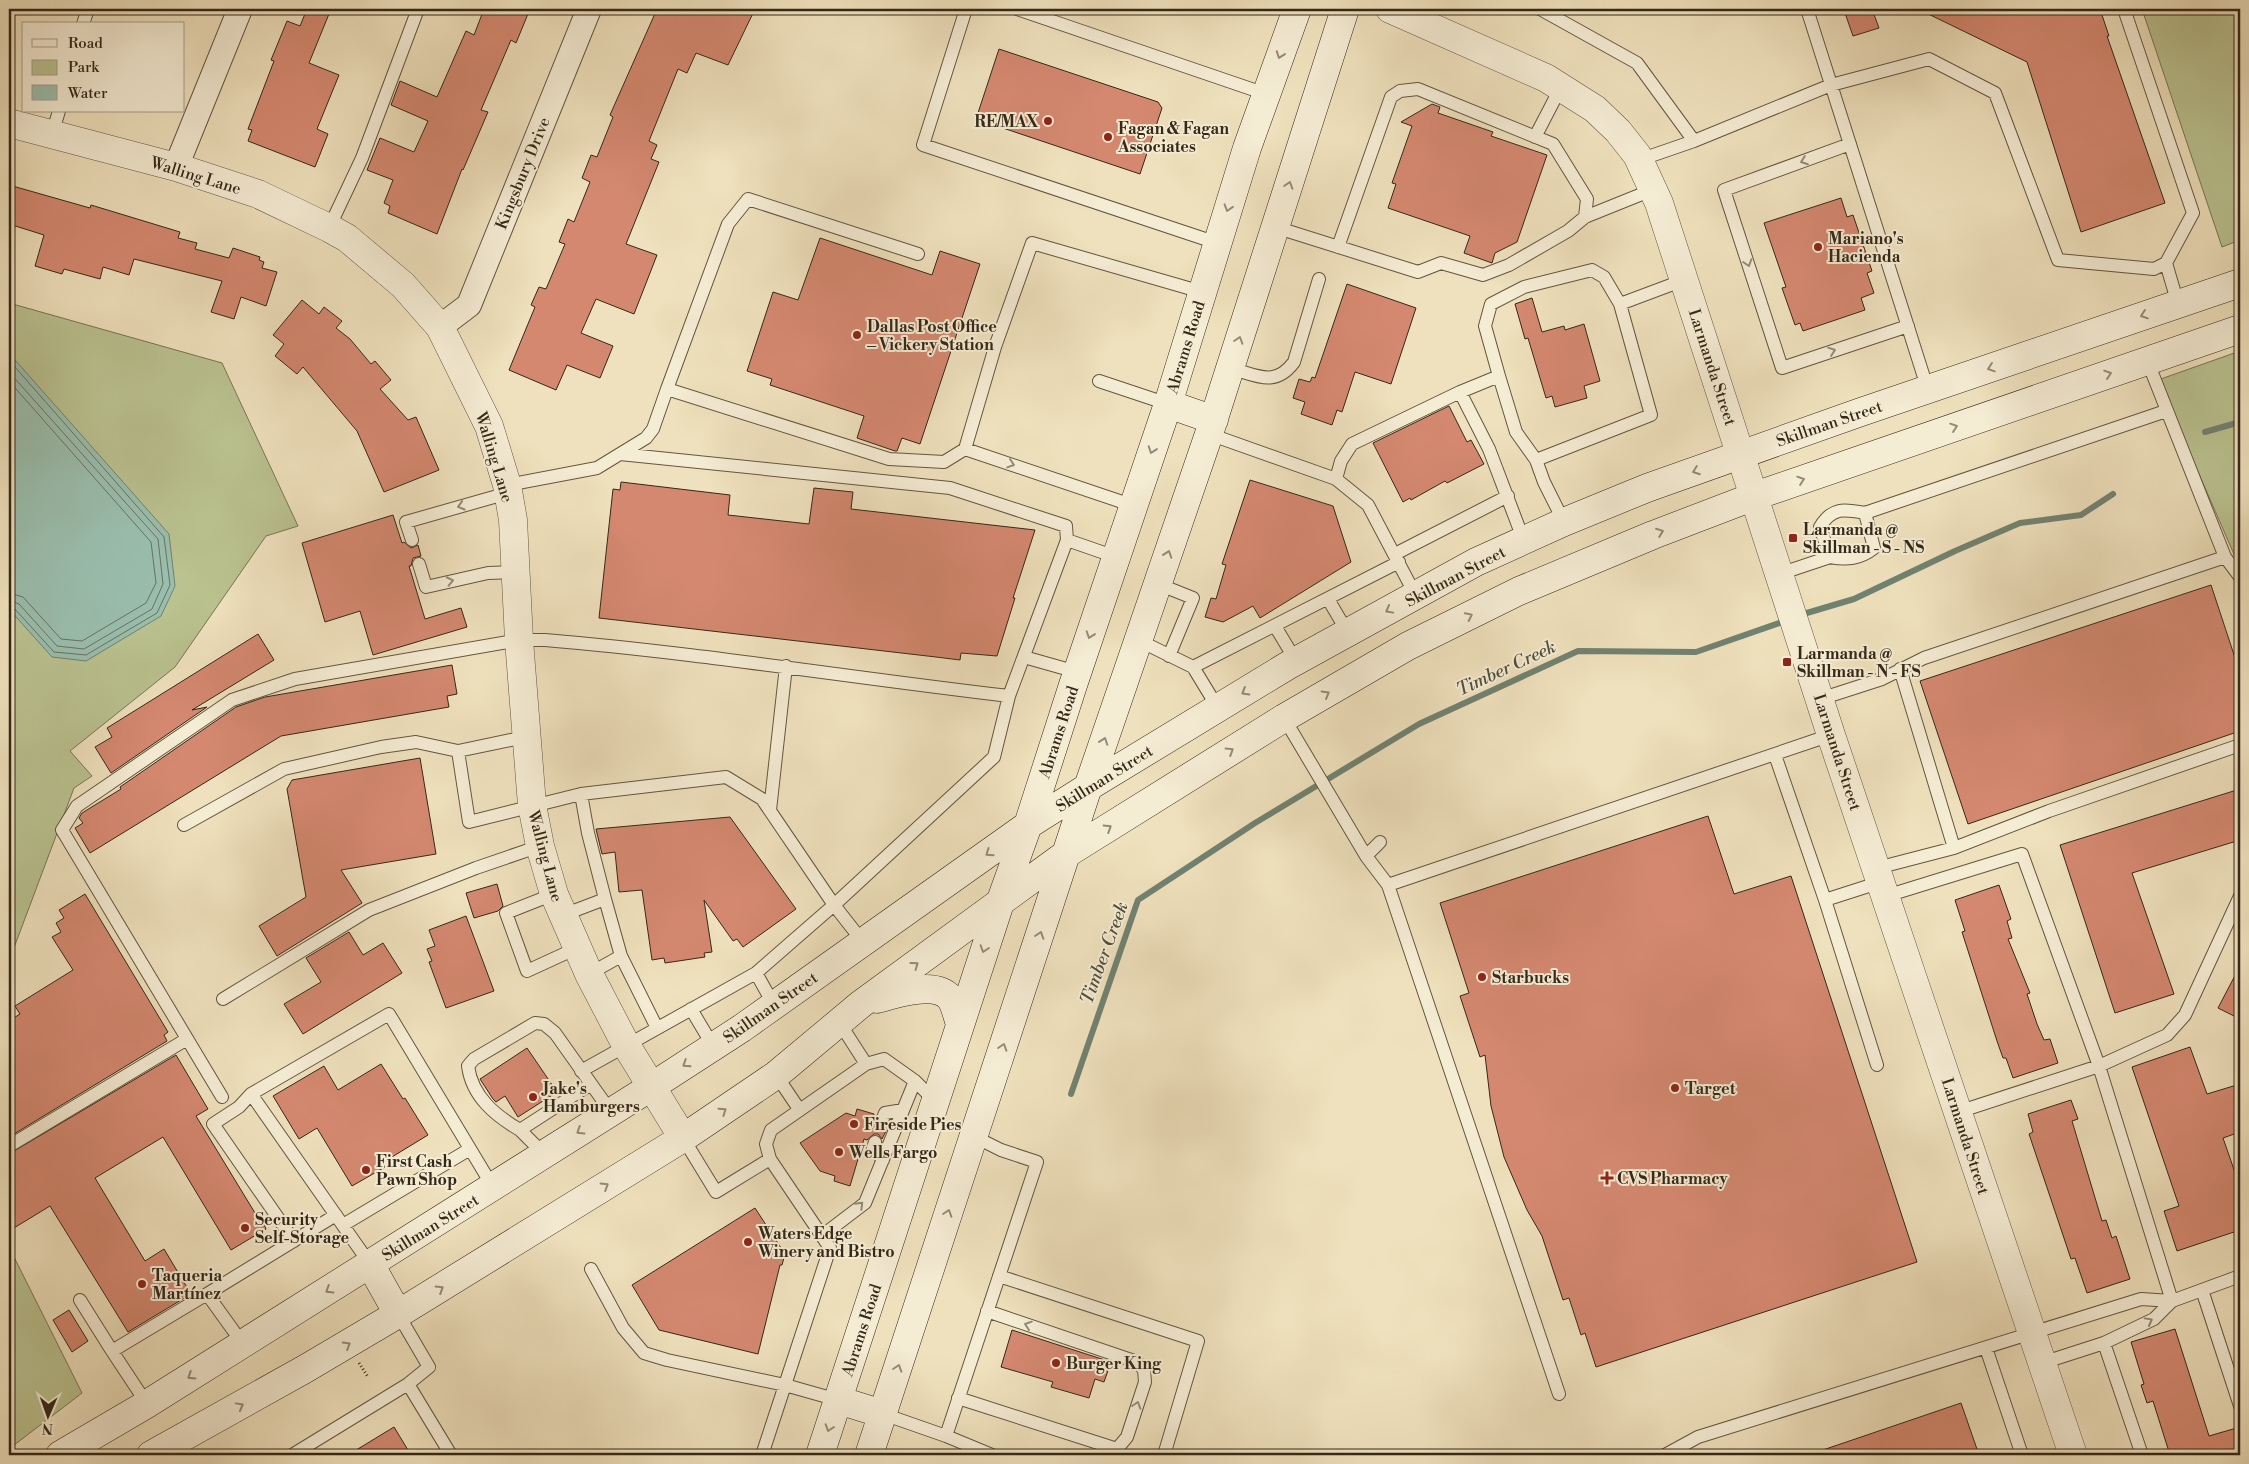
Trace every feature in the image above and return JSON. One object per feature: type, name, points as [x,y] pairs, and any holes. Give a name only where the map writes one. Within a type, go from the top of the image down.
[{"type":"main road","name":"Abrams Road","points":[[820,1455],[1000,902],[1028,825],[1077,672],[1168,404],[1247,148],[1297,9]]},
{"type":"main road","points":[[869,1455],[1088,787],[1212,427],[1345,9]]},
{"type":"main road","name":"Larmanda Street","points":[[1390,9],[1476,45],[1561,87],[1595,109],[1618,131],[1639,160],[1652,190],[1684,280],[1742,454],[1831,735],[2073,1455]]},
{"type":"main road","name":"Walling Lane","points":[[9,123],[55,123],[176,168],[258,194],[347,238],[403,285],[440,327],[489,426],[508,489],[513,520],[525,737],[532,806],[540,846],[558,904],[589,974],[626,1045],[683,1138]]},
{"type":"main road","name":"Skillman Street","points":[[66,1452],[147,1404],[651,1087],[774,1005],[1028,825],[1088,787],[1296,662],[1476,562],[1564,522],[1647,488],[2240,283]]},
{"type":"main road","points":[[164,1452],[398,1314],[683,1138],[776,1075],[861,1004],[1066,854],[1284,718],[1408,646],[1519,591],[1653,534],[1755,496],[2240,329]]},
{"type":"main road","points":[[1168,404],[1212,427]]},
{"type":"main road","points":[[861,1004],[912,990],[936,990],[952,999],[960,1024]]},
{"type":"main road","points":[[370,1264],[398,1314]]},
{"type":"main road","points":[[838,1400],[883,1414]]},
{"type":"street","points":[[176,168],[240,9]]},
{"type":"street","name":"Kingsbury Drive","points":[[440,327],[469,305],[589,9]]},
{"type":"lane","points":[[84,22],[88,9]]},
{"type":"lane","points":[[329,228],[362,158],[418,9]]},
{"type":"lane","points":[[966,9],[922,145],[1218,243]]},
{"type":"lane","points":[[1018,9],[1266,94]]},
{"type":"lane","points":[[1540,9],[1637,64],[1694,141]]},
{"type":"lane","points":[[1806,9],[1928,390]]},
{"type":"lane","points":[[1639,160],[1694,141],[1831,85],[1929,59],[1995,93],[2058,260],[2154,269],[2166,263],[2193,213],[2124,9]]},
{"type":"lane","points":[[1535,137],[1561,87]]},
{"type":"lane","points":[[1338,247],[1391,97],[1400,91],[1418,89],[1554,144],[1587,199],[1585,217]]},
{"type":"lane","points":[[1850,144],[1724,190],[1782,368],[1908,326]]},
{"type":"lane","points":[[1275,227],[1418,272],[1441,263],[1483,275],[1509,265],[1568,231],[1585,217],[1652,190]]},
{"type":"lane","points":[[412,540],[406,522],[508,489],[597,468],[646,438],[653,429],[728,224],[748,199],[918,254]]},
{"type":"lane","points":[[667,389],[889,459],[944,462],[965,449],[995,347],[1032,242],[1202,292]]},
{"type":"lane","points":[[2166,263],[2178,304]]},
{"type":"lane","points":[[1536,460],[1651,415],[1620,304],[1604,277],[1592,270],[1524,288],[1492,304],[1485,326],[1516,432],[1536,460],[1544,482],[1564,522]]},
{"type":"lane","points":[[1230,368],[1271,379],[1286,373],[1294,362],[1320,279]]},
{"type":"lane","points":[[1620,304],[1684,280]]},
{"type":"lane","points":[[2147,360],[2225,557],[2240,576]]},
{"type":"lane","points":[[1336,479],[1341,461],[1352,444],[1460,392],[1499,376]]},
{"type":"lane","points":[[1099,382],[1168,404]]},
{"type":"lane","points":[[1460,392],[1488,449],[1524,541]]},
{"type":"lane","points":[[1830,557],[1820,527],[1826,516],[1845,509],[1865,514],[2166,411]]},
{"type":"lane","points":[[1212,427],[1336,479],[1368,505],[1416,596]]},
{"type":"lane","points":[[965,449],[1134,506]]},
{"type":"lane","points":[[581,1071],[756,973],[834,905],[994,757],[1009,696],[1067,540],[1066,526],[950,488],[620,454]]},
{"type":"lane","points":[[1193,668],[1328,598],[1508,496]]},
{"type":"lane","points":[[1777,569],[1830,557],[1845,560],[1864,556],[1874,548],[1865,514]]},
{"type":"lane","points":[[1067,540],[1116,557]]},
{"type":"lane","points":[[1820,699],[1882,679],[1924,658],[2225,557]]},
{"type":"lane","points":[[419,564],[426,587],[488,573],[516,572]]},
{"type":"lane","points":[[1158,584],[1193,598],[1169,656]]},
{"type":"lane","points":[[1328,598],[1348,633]]},
{"type":"lane","points":[[1275,626],[1296,662]]},
{"type":"lane","points":[[222,1097],[62,830],[77,806],[232,700],[295,680],[519,640],[574,642],[786,666],[863,679],[1009,696]]},
{"type":"lane","points":[[1138,640],[1193,668],[1218,708]]},
{"type":"lane","points":[[1024,657],[1077,672]]},
{"type":"lane","points":[[770,810],[786,666]]},
{"type":"lane","points":[[1900,669],[1954,848]]},
{"type":"lane","points":[[1284,718],[1366,856],[1388,885],[1559,1394]]},
{"type":"lane","points":[[1388,885],[1831,735]]},
{"type":"lane","points":[[184,825],[284,769],[381,747],[416,742],[458,751],[525,737]]},
{"type":"lane","points":[[1881,882],[1954,848],[2048,812],[2240,745]]},
{"type":"lane","points":[[458,751],[469,822],[581,794],[726,777],[762,799],[834,905],[863,942]]},
{"type":"lane","points":[[1775,755],[1825,900],[1877,1065]]},
{"type":"lane","points":[[581,794],[588,833],[621,956],[657,1028]]},
{"type":"lane","points":[[1366,856],[1380,842]]},
{"type":"lane","points":[[223,999],[369,910],[476,868],[540,846]]},
{"type":"lane","points":[[1825,900],[1881,882],[2022,854],[2099,1066],[2172,1301]]},
{"type":"lane","points":[[1958,1112],[2099,1066],[2167,1035],[2185,1015],[2240,896]]},
{"type":"lane","points":[[577,948],[527,971],[506,913],[558,904],[605,899]]},
{"type":"lane","points":[[589,974],[621,956]]},
{"type":"lane","points":[[756,973],[774,1005]]},
{"type":"lane","points":[[691,1010],[713,1046]]},
{"type":"lane","points":[[294,1241],[213,1124],[240,1107],[251,1094],[389,1014],[493,1187]]},
{"type":"lane","points":[[839,1022],[866,1064]]},
{"type":"lane","points":[[544,1154],[520,1130],[500,1119],[483,1101],[469,1072],[470,1062],[535,1023],[544,1024],[555,1033],[611,1112]]},
{"type":"lane","points":[[9,1146],[187,1039]]},
{"type":"lane","points":[[762,1455],[830,1248],[770,1159],[766,1144],[771,1130],[866,1064],[884,1058],[915,1081],[935,1100]]},
{"type":"lane","points":[[776,1075],[799,1109]]},
{"type":"lane","points":[[823,1235],[865,1203],[915,1081]]},
{"type":"lane","points":[[520,1130],[591,1084]]},
{"type":"lane","points":[[251,1094],[370,1264]]},
{"type":"lane","points":[[881,1123],[885,1113],[903,1110]]},
{"type":"lane","points":[[946,1436],[1036,1162],[1001,1150],[973,1136]]},
{"type":"lane","points":[[683,1138],[716,1192],[770,1159]]},
{"type":"lane","points":[[875,1142],[873,1148],[883,1160]]},
{"type":"lane","points":[[112,1351],[294,1241],[339,1220],[470,1149]]},
{"type":"lane","points":[[591,1269],[623,1328],[644,1353],[785,1385],[838,1400]]},
{"type":"lane","points":[[999,1276],[1198,1341],[1164,1455]]},
{"type":"lane","points":[[1665,1455],[1698,1437],[2141,1300],[2172,1301],[2240,1276]]},
{"type":"lane","points":[[2202,1290],[2240,1406]]},
{"type":"lane","points":[[207,1294],[243,1344]]},
{"type":"lane","points":[[80,1300],[147,1404]]},
{"type":"lane","points":[[2042,1363],[2104,1343],[2154,1320],[2172,1301]]},
{"type":"lane","points":[[958,1398],[1116,1452],[1127,1436],[1145,1382],[1144,1370],[1137,1362],[987,1312]]},
{"type":"lane","points":[[292,1455],[408,1384],[429,1367],[398,1314]]},
{"type":"lane","points":[[2104,1343],[2142,1455]]},
{"type":"lane","points":[[1986,1348],[2022,1455]]},
{"type":"lane","points":[[408,1384],[451,1455]]},
{"type":"lane","points":[[883,1414],[946,1436],[992,1455]]},
{"type":"path","points":[[359,1362],[368,1377]]},
{"type":"green space","points":[[2142,9],[2240,9],[2240,240],[2222,247]]},
{"type":"green space","points":[[9,303],[222,363],[298,526],[266,536],[175,667],[70,751],[92,776],[74,788],[9,961]]},
{"type":"green space","points":[[2240,351],[2240,568],[2158,380]]},
{"type":"green space","points":[[9,1247],[82,1393],[9,1449]]},
{"type":"water","points":[[9,360],[16,361],[169,534],[175,586],[161,616],[86,661],[52,657],[9,609]]},
{"type":"building","points":[[307,9],[331,9],[309,63],[339,75],[317,129],[328,134],[315,167],[248,141],[252,130],[248,129],[274,61],[271,60],[287,21],[300,26]]},
{"type":"building","points":[[484,9],[530,9],[516,43],[511,40],[481,110],[488,112],[462,169],[437,234],[388,213],[390,206],[384,203],[393,180],[367,170],[380,138],[414,152],[428,121],[391,105],[400,81],[437,97],[466,31],[474,35]]},
{"type":"building","points":[[657,9],[755,9],[728,65],[696,53],[687,73],[678,69],[649,141],[657,145],[651,159],[659,162],[626,244],[657,255],[634,314],[596,299],[581,333],[613,346],[600,378],[567,365],[556,390],[509,370],[535,307],[531,305],[539,287],[546,289],[565,244],[559,242],[568,219],[574,222],[590,182],[582,178],[591,155],[597,157],[613,117],[610,115]]},
{"type":"building","points":[[1854,9],[1872,9],[1879,28],[1853,36],[1845,13]]},
{"type":"building","points":[[1918,9],[2100,9],[2109,36],[2107,36],[2165,203],[2081,232],[2027,62]]},
{"type":"building","points":[[999,49],[1158,102],[1162,108],[1140,174],[976,119]]},
{"type":"building","points":[[1432,104],[1440,107],[1438,113],[1493,132],[1491,136],[1547,155],[1517,242],[1495,253],[1492,263],[1464,253],[1470,236],[1388,208],[1396,184],[1392,183],[1412,126],[1401,122]]},
{"type":"building","points":[[9,185],[90,208],[91,205],[180,232],[178,238],[197,243],[195,249],[229,258],[233,248],[260,257],[259,260],[264,262],[262,268],[277,272],[266,306],[241,297],[234,319],[211,312],[222,281],[134,259],[129,275],[103,267],[100,279],[64,269],[62,274],[35,266],[44,235],[9,224]]},
{"type":"building","name":"Mariano's Hacienda","points":[[1841,198],[1847,217],[1853,215],[1872,271],[1867,273],[1874,293],[1861,298],[1865,310],[1803,331],[1800,323],[1795,325],[1782,288],[1786,287],[1764,223]]},
{"type":"building","name":"Dallas Post Office – Vickery Station","points":[[820,238],[932,275],[940,251],[980,264],[920,444],[902,438],[897,451],[895,451],[857,438],[864,416],[770,385],[772,379],[747,371],[773,292],[798,300]]},
{"type":"building","points":[[1347,284],[1416,308],[1391,384],[1355,372],[1342,412],[1337,410],[1332,425],[1301,414],[1305,402],[1293,398],[1299,379],[1310,382],[1312,377],[1315,378]]},
{"type":"building","points":[[1532,298],[1542,332],[1564,326],[1565,330],[1584,324],[1600,381],[1584,386],[1587,398],[1555,407],[1552,396],[1546,398],[1528,338],[1525,339],[1515,304]]},
{"type":"building","points":[[302,300],[319,314],[324,307],[342,321],[336,328],[350,339],[371,364],[375,361],[391,380],[380,389],[408,420],[416,417],[439,470],[384,492],[357,431],[303,367],[297,374],[275,356],[284,344],[273,335]]},
{"type":"building","points":[[1449,406],[1467,442],[1471,440],[1484,464],[1447,483],[1445,481],[1411,500],[1410,498],[1403,502],[1373,443]]},
{"type":"building","points":[[1250,480],[1333,506],[1351,562],[1260,618],[1253,606],[1223,622],[1205,617],[1211,598],[1216,599],[1226,565],[1222,564]]},
{"type":"building","points":[[621,482],[730,495],[728,515],[809,524],[814,488],[853,492],[851,509],[1035,530],[997,656],[961,653],[960,660],[599,618],[613,489],[620,490]]},
{"type":"building","points":[[393,515],[402,543],[404,542],[411,548],[418,545],[421,556],[413,558],[411,566],[409,566],[425,619],[461,608],[467,627],[373,655],[360,611],[325,622],[302,543]]},
{"type":"building","points":[[2211,585],[2240,673],[2240,731],[1968,824],[1920,681]]},
{"type":"building","points":[[258,634],[274,660],[192,710],[207,707],[111,773],[95,747],[112,737],[107,728]]},
{"type":"building","points":[[452,665],[457,694],[447,696],[449,707],[281,736],[90,853],[75,828],[83,823],[79,818],[82,813],[121,789],[120,787],[236,707],[265,697]]},
{"type":"building","points":[[420,758],[436,854],[341,870],[362,903],[277,956],[259,926],[306,897],[287,789],[292,780]]},
{"type":"building","points":[[2240,789],[2240,840],[2132,873],[2174,994],[2115,1013],[2060,845]]},
{"type":"building","name":"Target","points":[[1708,816],[1734,894],[1791,876],[1917,1262],[1596,1367],[1585,1333],[1581,1335],[1569,1298],[1563,1300],[1542,1236],[1527,1210],[1504,1157],[1491,1106],[1485,1055],[1480,1057],[1460,996],[1469,993],[1440,903]]},
{"type":"building","points":[[730,817],[796,909],[743,947],[737,939],[733,941],[704,900],[712,952],[704,953],[705,957],[665,963],[664,958],[652,960],[642,890],[619,892],[615,852],[602,854],[596,829]]},
{"type":"building","points":[[497,884],[503,906],[498,911],[474,918],[466,893]]},
{"type":"building","points":[[1999,885],[2011,919],[2007,921],[2012,938],[2008,939],[2030,993],[2027,994],[2037,1024],[2044,1040],[2050,1039],[2058,1063],[2013,1078],[2006,1058],[2003,1058],[1997,1041],[1962,932],[1965,931],[1955,900]]},
{"type":"building","points":[[85,894],[168,1032],[164,1035],[167,1041],[9,1137],[9,1021],[20,1014],[15,1006],[73,970],[52,937],[61,932],[56,923],[64,918],[59,910]]},
{"type":"building","points":[[466,916],[494,991],[446,1008],[429,962],[432,961],[427,949],[435,946],[429,930]]},
{"type":"building","points":[[349,932],[363,955],[383,943],[402,973],[303,1034],[284,1004],[321,982],[306,958]]},
{"type":"building","points":[[2240,966],[2240,1019],[2218,1008]]},
{"type":"building","points":[[2190,1047],[2207,1094],[2240,1084],[2240,1132],[2223,1138],[2240,1187],[2240,1230],[2177,1251],[2164,1211],[2179,1206],[2132,1067]]},
{"type":"building","points":[[527,1048],[557,1092],[518,1117],[505,1096],[496,1102],[480,1079]]},
{"type":"building","points":[[176,1055],[208,1109],[196,1116],[255,1213],[258,1211],[266,1229],[231,1250],[163,1137],[95,1178],[145,1261],[164,1249],[191,1294],[128,1332],[50,1206],[9,1231],[9,1154]]},
{"type":"building","points":[[381,1064],[428,1135],[382,1163],[385,1167],[352,1186],[317,1128],[299,1139],[273,1096],[324,1066],[338,1090]]},
{"type":"building","points":[[2071,1100],[2078,1119],[2072,1121],[2102,1221],[2106,1220],[2112,1238],[2116,1236],[2130,1279],[2087,1293],[2075,1258],[2071,1259],[2029,1134],[2033,1132],[2028,1114]]},
{"type":"building","points":[[857,1109],[874,1114],[873,1125],[878,1130],[887,1129],[882,1139],[878,1134],[874,1134],[867,1140],[864,1139],[850,1186],[834,1181],[835,1176],[820,1171],[800,1143],[846,1113],[855,1116]]},
{"type":"building","points":[[755,1208],[785,1254],[782,1265],[780,1265],[758,1354],[659,1330],[632,1285]]},
{"type":"building","points":[[69,1310],[88,1341],[72,1352],[53,1320]]},
{"type":"building","points":[[2175,1329],[2209,1436],[2240,1427],[2240,1455],[2170,1455],[2153,1401],[2147,1403],[2141,1385],[2144,1384],[2131,1342]]},
{"type":"building","name":"Burger King","points":[[1012,1330],[1111,1362],[1104,1382],[1095,1379],[1089,1398],[1051,1387],[1053,1382],[1001,1367]]},
{"type":"building","points":[[1961,1403],[1979,1455],[1818,1455],[1817,1452]]},
{"type":"building","points":[[394,1427],[411,1455],[348,1455]]},
{"type":"waterway","name":"Timber Creek","points":[[2205,432],[2240,422]]},
{"type":"waterway","name":"Timber Creek","points":[[1800,615],[1854,599],[1955,551],[2020,523],[2081,515],[2113,494]]},
{"type":"waterway","name":"Timber Creek","points":[[1071,1094],[1138,900],[1255,823],[1419,724],[1578,651],[1696,652],[1788,620]]},
{"type":"place","name":"RE/MAX","points":[[1048,121]]},
{"type":"place","name":"Fagan & Fagan Associates","points":[[1108,137]]},
{"type":"place","name":"Mariano's Hacienda","points":[[1818,247]]},
{"type":"place","name":"Dallas Post Office – Vickery Station","points":[[857,335]]},
{"type":"place","name":"Larmanda @ Skillman - S - NS","points":[[1793,538]]},
{"type":"place","name":"Larmanda @ Skillman - N - FS","points":[[1787,662]]},
{"type":"place","name":"Starbucks","points":[[1482,977]]},
{"type":"place","name":"Target","points":[[1675,1088]]},
{"type":"place","name":"Jake's Hamburgers","points":[[533,1097]]},
{"type":"place","name":"Fireside Pies","points":[[854,1124]]},
{"type":"place","name":"Wells Fargo","points":[[839,1152]]},
{"type":"place","name":"First Cash Pawn Shop","points":[[366,1170]]},
{"type":"place","name":"CVS Pharmacy","points":[[1607,1178]]},
{"type":"place","name":"Security Self-Storage","points":[[245,1228]]},
{"type":"place","name":"Waters Edge Winery and Bistro","points":[[748,1242]]},
{"type":"place","name":"Taqueria Martínez","points":[[142,1284]]},
{"type":"place","name":"Burger King","points":[[1056,1363]]}]
